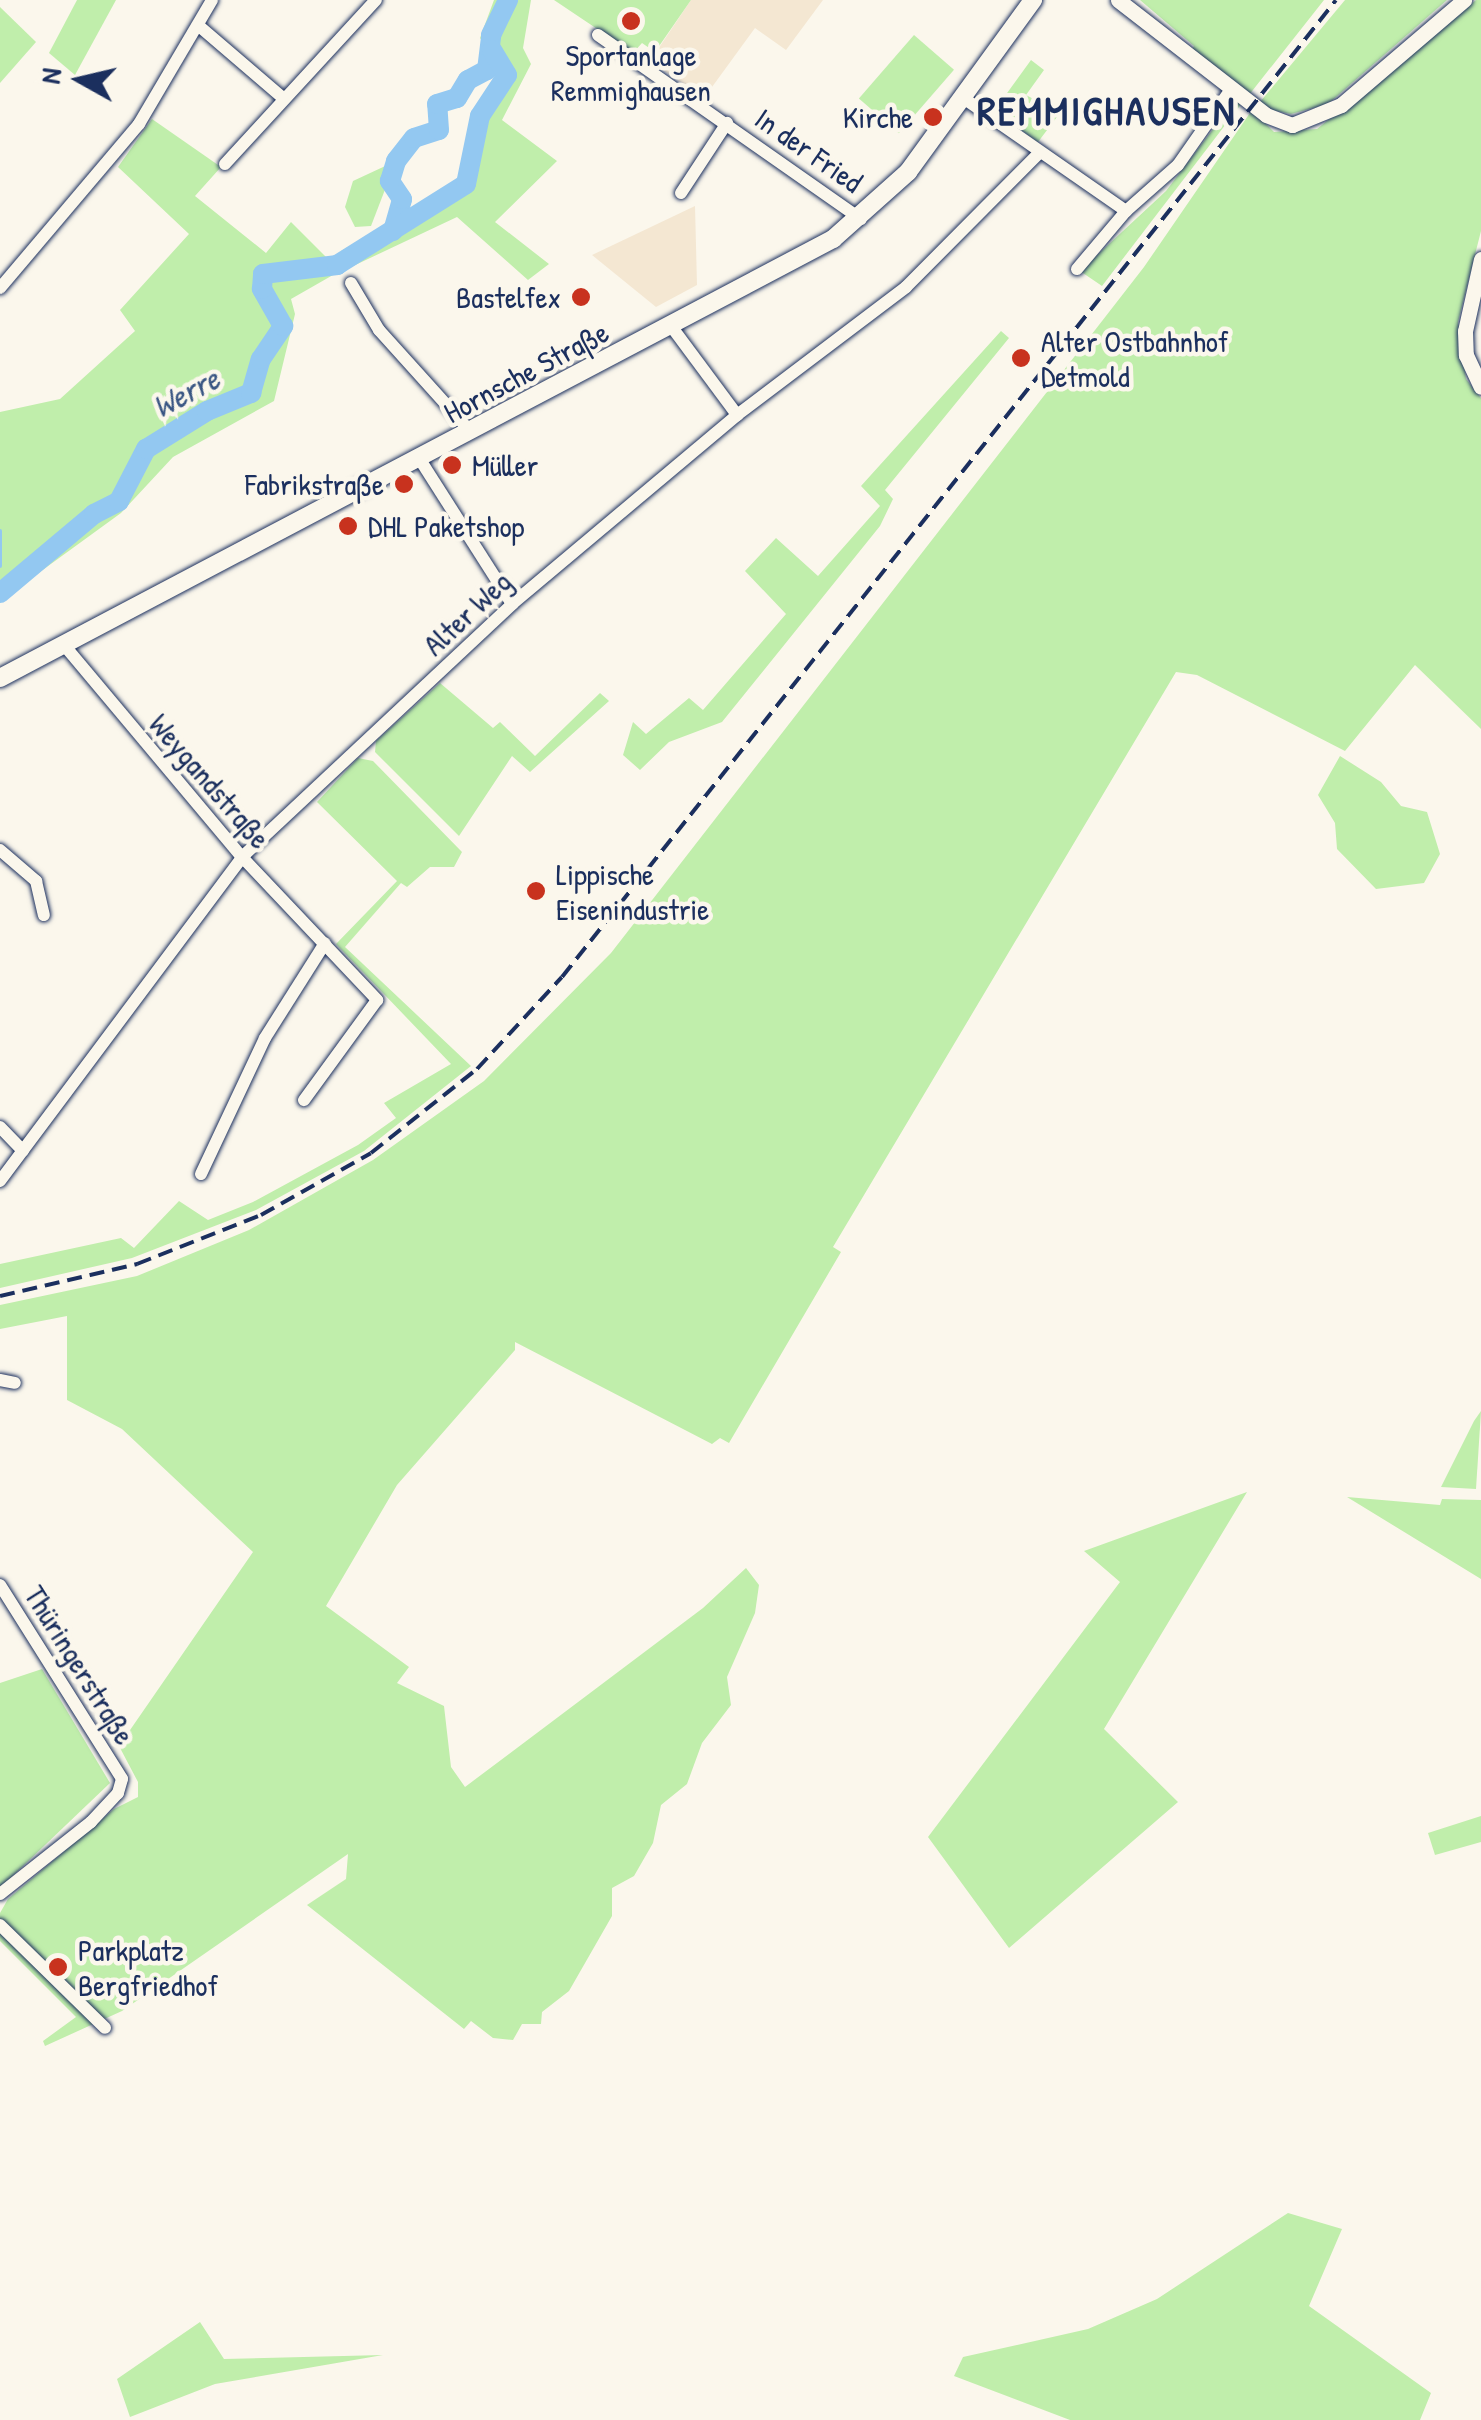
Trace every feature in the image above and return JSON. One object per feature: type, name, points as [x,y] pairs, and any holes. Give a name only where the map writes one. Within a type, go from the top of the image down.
[{"type":"main road","name":"Hornsche Straße","points":[[0,678],[671,326],[860,220],[908,172],[1033,0]]},
{"type":"street","points":[[0,288],[140,124],[212,0]]},
{"type":"street","points":[[225,164],[376,0]]},
{"type":"street","points":[[1118,0],[1279,122],[1316,120],[1464,0]]},
{"type":"street","points":[[199,26],[283,98]]},
{"type":"street","name":"In der Fried","points":[[598,35],[860,220]]},
{"type":"street","points":[[1077,269],[1126,211],[1178,165],[1232,88]]},
{"type":"street","points":[[962,97],[1126,211]]},
{"type":"street","name":"In der Fried","points":[[681,193],[727,123]]},
{"type":"street","name":"Alter Weg","points":[[0,1180],[242,857],[512,604],[737,415],[906,288],[1040,152]]},
{"type":"street","points":[[1481,259],[1464,331],[1466,355],[1481,387]]},
{"type":"street","points":[[351,284],[380,330],[470,431]]},
{"type":"street","points":[[671,326],[737,415]]},
{"type":"street","points":[[419,458],[512,604]]},
{"type":"street","name":"Weygandstraße","points":[[64,645],[242,857],[378,1005],[304,1100]]},
{"type":"street","points":[[0,850],[36,882],[44,914]]},
{"type":"street","points":[[201,1174],[265,1038],[325,944]]},
{"type":"street","points":[[0,1128],[23,1150]]},
{"type":"street","points":[[0,1380],[15,1383]]},
{"type":"street","name":"Thüringerstraße","points":[[0,1585],[122,1779],[118,1793],[90,1822],[0,1894]]},
{"type":"street","points":[[0,1925],[105,2028]]},
{"type":"shaded area","points":[[691,0],[823,0],[786,50],[755,28],[704,98],[650,61]]},
{"type":"shaded area","points":[[695,206],[697,285],[656,307],[592,255]]},
{"type":"green space","points":[[77,0],[116,0],[75,75],[49,53]]},
{"type":"green space","points":[[494,0],[531,0],[523,48],[531,64],[502,120],[557,161],[495,222],[549,264],[528,280],[457,217],[351,267],[341,251],[457,185],[484,110],[507,72],[480,38]]},
{"type":"green space","name":"Sportanlage Remmighausen","points":[[554,0],[691,0],[655,52],[642,43],[633,53]]},
{"type":"green space","points":[[1140,0],[1324,0],[1249,95],[1191,51],[1194,46]]},
{"type":"green space","points":[[1345,0],[1447,0],[1328,104],[1291,114],[1267,109],[1260,102]]},
{"type":"green space","points":[[1476,0],[1481,0],[1481,231],[1458,322],[1466,379],[1481,398],[1481,729],[1415,665],[1345,751],[1197,675],[1176,672],[833,1247],[841,1252],[729,1443],[720,1438],[712,1444],[515,1342],[515,1350],[397,1485],[326,1606],[409,1667],[397,1683],[444,1706],[451,1767],[465,1787],[703,1608],[746,1568],[759,1585],[755,1613],[727,1677],[731,1705],[702,1743],[687,1784],[661,1805],[653,1843],[634,1876],[612,1888],[612,1916],[569,1991],[542,2012],[541,2024],[522,2024],[513,2040],[493,2038],[471,2021],[464,2029],[307,1905],[346,1879],[348,1854],[122,2011],[45,2046],[43,2041],[76,2017],[0,1941],[0,1913],[8,1899],[114,1809],[138,1797],[138,1782],[119,1746],[253,1552],[122,1429],[67,1400],[67,1316],[0,1329],[0,1305],[137,1276],[249,1230],[373,1160],[484,1081],[611,953],[1144,267],[1252,110],[1274,132],[1317,129]]},
{"type":"green space","points":[[0,7],[36,42],[0,83]]},
{"type":"green space","points":[[914,35],[954,70],[899,133],[859,98]]},
{"type":"green space","points":[[1031,60],[1044,70],[1026,95],[1060,113],[1038,142],[994,111]]},
{"type":"green space","points":[[1236,99],[1242,103],[1102,286],[1080,271],[1166,191]]},
{"type":"green space","points":[[152,119],[221,167],[195,196],[266,253],[291,222],[340,271],[291,299],[295,314],[274,401],[173,457],[121,513],[0,601],[0,412],[60,399],[135,331],[120,310],[189,234],[118,167]]},
{"type":"green space","points":[[396,161],[371,226],[355,227],[345,207],[353,181]]},
{"type":"green space","points":[[1001,331],[1009,338],[885,490],[893,499],[880,526],[722,722],[669,742],[640,770],[623,755],[633,722],[646,734],[689,698],[703,710],[786,614],[745,571],[776,538],[818,576],[880,506],[861,486]]},
{"type":"green space","points":[[440,683],[493,728],[500,722],[535,756],[600,693],[609,701],[530,772],[512,756],[459,836],[375,752],[376,741]]},
{"type":"green space","points":[[1340,756],[1381,782],[1401,806],[1427,812],[1440,854],[1424,883],[1376,889],[1337,849],[1335,823],[1318,795]]},
{"type":"green space","points":[[358,758],[373,761],[462,852],[454,867],[430,867],[407,887],[401,883],[345,947],[471,1066],[364,1151],[256,1210],[132,1258],[0,1288],[0,1264],[121,1238],[134,1248],[179,1201],[208,1220],[253,1202],[358,1145],[396,1118],[384,1103],[451,1064],[336,944],[397,881],[317,802]]},
{"type":"green space","points":[[1481,1411],[1476,1489],[1441,1487],[1474,1421]]},
{"type":"green space","points":[[1247,1492],[1104,1729],[1178,1802],[1009,1948],[928,1837],[1120,1582],[1084,1551]]},
{"type":"green space","points":[[1347,1497],[1440,1505],[1442,1499],[1481,1500],[1481,1579]]},
{"type":"green space","points":[[42,1669],[110,1783],[0,1888],[0,1683]]},
{"type":"green space","points":[[1481,1816],[1481,1842],[1435,1855],[1428,1833]]},
{"type":"green space","points":[[1288,2213],[1342,2229],[1309,2306],[1431,2393],[1420,2420],[1070,2420],[954,2376],[963,2357],[1088,2329],[1157,2299]]},
{"type":"green space","points":[[200,2322],[224,2359],[383,2355],[215,2384],[130,2417],[117,2379]]},
{"type":"waterway","name":"Werre","points":[[393,231],[402,199],[390,181],[396,161],[414,138],[439,130],[437,104],[457,98],[468,80],[487,70],[491,35],[508,0]]},
{"type":"waterway","name":"Werre","points":[[0,593],[94,514],[119,501],[146,449],[207,411],[251,393],[261,359],[283,326],[262,289],[263,274],[337,265],[466,184],[480,116],[507,75],[492,50]]},
{"type":"waterway","points":[[0,531],[0,566]]},
{"type":"railway","points":[[0,1296],[137,1264],[261,1215],[371,1153],[477,1069],[562,977],[1336,0]]},
{"type":"place","name":"Sportanlage Remmighausen","points":[[631,21]]},
{"type":"place","name":"Kirche","points":[[933,117]]},
{"type":"place","name":"Bastelfex","points":[[581,297]]},
{"type":"place","name":"Alter Ostbahnhof Detmold","points":[[1021,358]]},
{"type":"place","name":"Müller","points":[[452,465]]},
{"type":"place","name":"Fabrikstraße","points":[[404,484]]},
{"type":"place","name":"DHL Paketshop","points":[[348,526]]},
{"type":"place","name":"Lippische Eisenindustrie","points":[[536,891]]},
{"type":"place","name":"Parkplatz Bergfriedhof","points":[[58,1967]]},
{"type":"district","name":"REMMIGHAUSEN","points":[[1107,110]]}]
